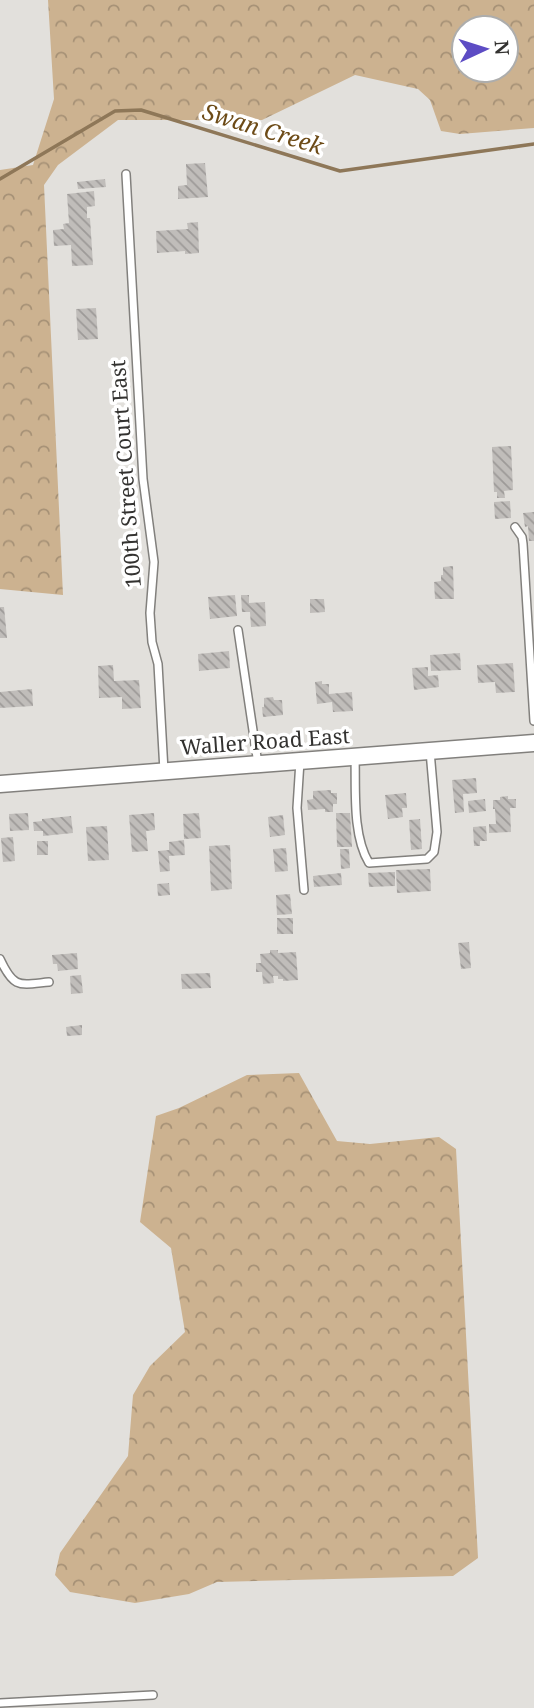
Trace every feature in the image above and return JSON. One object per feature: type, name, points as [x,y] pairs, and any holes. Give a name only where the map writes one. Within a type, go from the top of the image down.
[{"type":"street","name":"Waller Road East","points":[[0,784],[534,743]]},
{"type":"lane","name":"100th Street Court East","points":[[126,174],[143,478],[154,562],[150,612],[152,642],[158,664],[164,771]]},
{"type":"lane","points":[[515,527],[523,544],[534,721]]},
{"type":"lane","points":[[238,630],[258,764]]},
{"type":"lane","points":[[355,756],[358,836],[363,854],[369,863],[427,859],[435,852],[437,832],[430,751]]},
{"type":"lane","points":[[300,761],[297,808],[304,890]]},
{"type":"lane","points":[[0,959],[14,982],[49,982]]},
{"type":"lane","points":[[0,1703],[153,1695]]},
{"type":"green space","points":[[48,0],[534,0],[534,128],[460,134],[441,131],[430,100],[418,89],[355,75],[262,120],[118,120],[58,165],[44,185],[63,595],[0,589],[0,170],[33,165],[54,99]]},
{"type":"green space","points":[[299,1073],[337,1141],[370,1144],[439,1137],[456,1149],[478,1558],[453,1576],[217,1582],[189,1594],[135,1603],[70,1592],[55,1575],[60,1553],[128,1456],[133,1395],[150,1366],[185,1332],[171,1248],[140,1222],[156,1116],[179,1108],[247,1075]]},
{"type":"building","points":[[205,163],[208,197],[178,199],[178,186],[187,185],[186,164]]},
{"type":"building","points":[[105,179],[106,187],[78,189],[77,182]]},
{"type":"building","points":[[94,191],[95,206],[87,207],[93,265],[72,266],[71,245],[54,246],[53,230],[64,229],[63,224],[69,223],[67,194]]},
{"type":"building","points":[[198,222],[199,253],[157,253],[156,231],[188,229],[187,223]]},
{"type":"building","points":[[96,308],[98,339],[78,340],[76,309]]},
{"type":"building","points":[[511,446],[513,490],[504,491],[505,498],[497,498],[497,492],[494,492],[492,447]]},
{"type":"building","points":[[510,501],[511,518],[495,519],[494,502]]},
{"type":"building","points":[[534,512],[534,541],[529,541],[528,526],[525,527],[523,513]]},
{"type":"building","points":[[453,566],[454,599],[435,599],[434,582],[441,581],[443,567]]},
{"type":"building","points":[[235,595],[237,616],[210,619],[208,597]]},
{"type":"building","points":[[241,595],[249,595],[249,603],[265,602],[266,626],[251,627],[250,612],[242,612]]},
{"type":"building","points":[[310,599],[324,599],[325,612],[310,613]]},
{"type":"building","points":[[0,607],[4,607],[7,638],[0,638]]},
{"type":"building","points":[[229,651],[230,668],[199,671],[198,654]]},
{"type":"building","points":[[460,653],[461,670],[431,671],[430,655]]},
{"type":"building","points":[[513,663],[515,692],[496,693],[495,682],[478,683],[477,665]]},
{"type":"building","points":[[113,665],[114,681],[139,680],[141,708],[122,709],[122,697],[99,698],[98,666]]},
{"type":"building","points":[[428,667],[428,676],[438,675],[439,687],[414,690],[412,668]]},
{"type":"building","points":[[322,681],[322,684],[329,684],[329,694],[352,692],[353,711],[333,712],[332,702],[317,704],[315,682]]},
{"type":"building","points":[[32,689],[33,706],[0,708],[0,692]]},
{"type":"building","points":[[273,697],[274,700],[282,700],[283,715],[263,717],[264,698]]},
{"type":"building","points":[[476,778],[477,793],[463,794],[464,812],[455,813],[452,780]]},
{"type":"building","points":[[331,790],[331,793],[337,793],[337,804],[333,804],[333,812],[325,812],[325,809],[308,810],[307,800],[313,799],[313,791]]},
{"type":"building","points":[[406,793],[407,808],[402,808],[403,817],[388,819],[385,795]]},
{"type":"building","points":[[508,796],[508,799],[516,799],[516,808],[510,808],[511,832],[489,833],[489,824],[496,824],[493,800]]},
{"type":"building","points":[[485,799],[486,811],[469,813],[468,801]]},
{"type":"building","points":[[28,813],[29,830],[10,831],[9,814]]},
{"type":"building","points":[[154,813],[155,830],[146,831],[148,851],[132,852],[129,815]]},
{"type":"building","points":[[199,813],[201,838],[184,839],[183,814]]},
{"type":"building","points":[[336,813],[350,813],[352,847],[337,847]]},
{"type":"building","points":[[283,815],[285,835],[270,837],[268,817]]},
{"type":"building","points":[[71,816],[73,833],[43,836],[43,831],[34,831],[33,822]]},
{"type":"building","points":[[420,819],[422,849],[411,850],[409,820]]},
{"type":"building","points":[[107,826],[109,860],[88,861],[86,827]]},
{"type":"building","points":[[486,826],[487,841],[480,841],[480,846],[474,846],[473,827]]},
{"type":"building","points":[[13,837],[15,861],[3,862],[1,838]]},
{"type":"building","points":[[184,840],[185,855],[169,856],[170,871],[160,872],[158,851],[169,850],[169,842]]},
{"type":"building","points":[[37,841],[48,841],[48,855],[37,855]]},
{"type":"building","points":[[230,845],[232,889],[211,891],[209,846]]},
{"type":"building","points":[[286,848],[288,871],[275,872],[273,849]]},
{"type":"building","points":[[340,849],[349,849],[350,868],[341,869]]},
{"type":"building","points":[[430,869],[431,891],[397,893],[396,870]]},
{"type":"building","points":[[395,872],[395,886],[369,887],[368,873]]},
{"type":"building","points":[[341,873],[342,885],[314,887],[313,876]]},
{"type":"building","points":[[169,883],[170,895],[158,896],[157,884]]},
{"type":"building","points":[[290,894],[292,914],[277,915],[276,895]]},
{"type":"building","points":[[277,918],[293,918],[293,934],[277,934]]},
{"type":"building","points":[[469,942],[471,968],[461,969],[458,943]]},
{"type":"building","points":[[270,950],[278,950],[278,953],[296,952],[298,980],[283,981],[278,979],[278,976],[273,976],[274,983],[263,984],[262,972],[256,972],[256,963],[261,963],[260,954],[270,953]]},
{"type":"building","points":[[77,953],[78,969],[58,971],[57,964],[53,964],[52,955]]},
{"type":"building","points":[[210,973],[211,988],[182,989],[181,974]]},
{"type":"building","points":[[81,975],[83,993],[71,994],[70,976]]},
{"type":"building","points":[[82,1025],[82,1035],[67,1036],[66,1027]]},
{"type":"waterway","name":"Swan Creek","points":[[0,179],[115,111],[141,110],[340,171],[534,144]]}]
